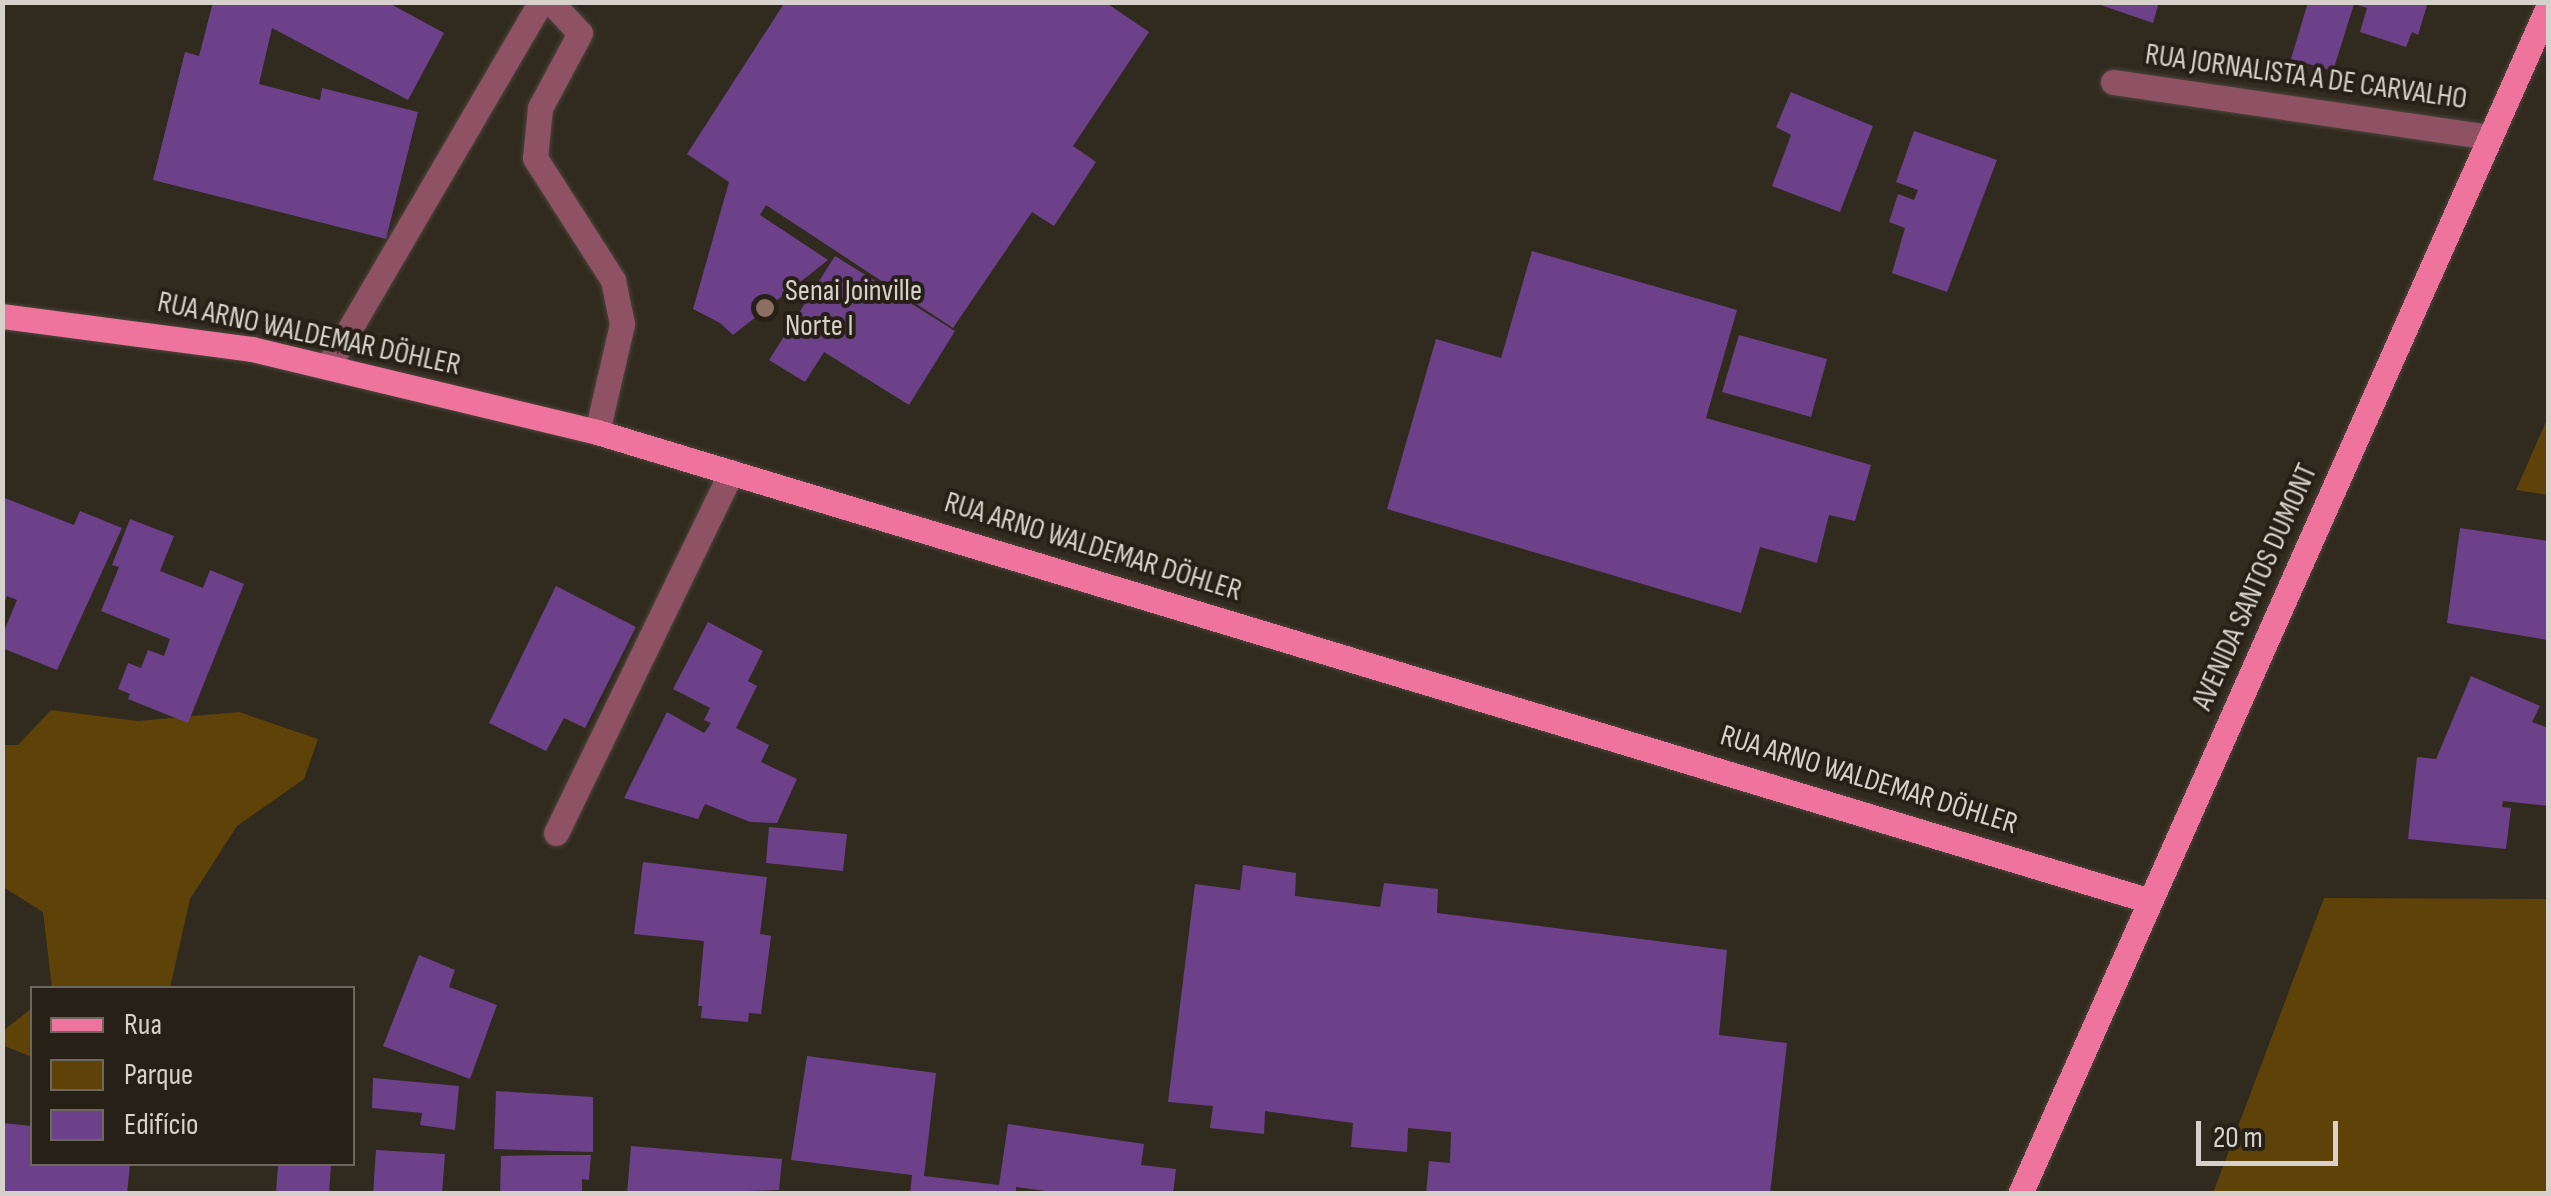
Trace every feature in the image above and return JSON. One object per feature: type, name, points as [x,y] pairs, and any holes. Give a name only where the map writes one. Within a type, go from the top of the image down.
[{"type":"main road","name":"AVENIDA SANTOS DUMONT","points":[[2020,1194],[2548,7]]},
{"type":"main road","name":"RUA ARNO WALDEMAR DÖHLER","points":[[2,316],[159,333],[328,366],[597,432],[2150,901]]},
{"type":"street","points":[[328,366],[541,2]]},
{"type":"street","points":[[551,2],[580,33],[540,108],[536,158],[614,280],[622,324],[597,432]]},
{"type":"street","name":"RUA JORNALISTA A DE CARVALHO","points":[[2113,82],[2490,137]]},
{"type":"street","points":[[556,833],[731,472]]},
{"type":"green space","points":[[2548,417],[2548,495],[2516,490]]},
{"type":"green space","points":[[51,710],[138,721],[239,712],[318,739],[304,779],[237,826],[190,899],[170,986],[52,986],[43,912],[3,887],[2,745],[18,745]]},
{"type":"green space","points":[[2324,898],[2548,899],[2548,1193],[2213,1193]]},
{"type":"green space","points":[[30,1010],[30,1056],[2,1045],[3,1031]]},
{"type":"building","points":[[213,2],[387,2],[444,33],[408,100],[272,28],[259,84],[320,100],[322,88],[418,112],[386,239],[153,180],[185,52],[199,56]]},
{"type":"building","points":[[785,2],[1105,2],[1149,32],[1073,146],[1096,162],[1054,226],[1032,212],[953,328],[766,205],[760,215],[828,260],[733,335],[693,309],[729,182],[687,154]]},
{"type":"building","points":[[2092,2],[2159,2],[2153,23]]},
{"type":"building","points":[[2308,2],[2428,2],[2418,35],[2412,32],[2406,47],[2360,32],[2367,8],[2354,4],[2333,71],[2291,59]]},
{"type":"building","points":[[1791,92],[1873,126],[1840,212],[1772,186],[1791,135],[1776,127]]},
{"type":"building","points":[[1914,131],[1997,160],[1947,292],[1892,273],[1905,228],[1889,222],[1898,194],[1914,200],[1918,190],[1896,182]]},
{"type":"building","points":[[1532,251],[1737,310],[1706,418],[1871,465],[1855,521],[1829,515],[1817,563],[1760,547],[1741,613],[1387,509],[1436,339],[1501,358]]},
{"type":"building","points":[[835,256],[955,331],[909,405],[824,352],[805,382],[769,360]]},
{"type":"building","points":[[1739,335],[1827,359],[1811,417],[1722,392]]},
{"type":"building","points":[[2,497],[74,525],[80,511],[122,528],[57,670],[2,648],[2,636],[17,600],[7,596],[2,608]]},
{"type":"building","points":[[130,519],[174,536],[160,571],[203,588],[210,570],[244,584],[188,723],[128,699],[130,694],[118,689],[128,663],[141,668],[148,650],[164,656],[170,639],[101,611],[119,567],[112,565]]},
{"type":"building","points":[[2460,528],[2548,541],[2548,640],[2447,623]]},
{"type":"building","points":[[556,586],[636,627],[585,728],[564,718],[546,751],[489,723]]},
{"type":"building","points":[[708,622],[763,651],[748,681],[757,686],[736,728],[769,745],[761,762],[797,779],[777,823],[750,822],[705,804],[698,819],[624,798],[667,712],[704,733],[711,723],[704,720],[710,708],[673,689]]},
{"type":"building","points":[[2471,676],[2540,706],[2532,722],[2548,728],[2548,806],[2503,801],[2502,807],[2511,808],[2506,849],[2408,839],[2417,757],[2436,759]]},
{"type":"building","points":[[769,827],[847,834],[843,871],[766,863]]},
{"type":"building","points":[[643,862],[767,877],[760,934],[771,936],[761,1014],[749,1013],[748,1022],[701,1018],[702,1006],[698,1006],[704,941],[634,934]]},
{"type":"building","points":[[1243,865],[1296,873],[1295,896],[1380,907],[1384,883],[1438,889],[1437,913],[1727,950],[1719,1035],[1787,1043],[1770,1194],[1426,1194],[1429,1161],[1450,1163],[1451,1132],[1408,1128],[1407,1152],[1351,1147],[1353,1123],[1265,1111],[1264,1134],[1210,1128],[1213,1106],[1168,1102],[1195,884],[1240,890]]},
{"type":"building","points":[[419,955],[455,970],[449,987],[497,1005],[470,1079],[383,1046]]},
{"type":"building","points":[[807,1056],[936,1073],[924,1176],[999,1185],[1008,1124],[1144,1144],[1141,1165],[1176,1169],[1173,1194],[1068,1194],[1016,1187],[1016,1194],[910,1194],[912,1175],[791,1160]]},
{"type":"building","points":[[373,1078],[459,1086],[455,1130],[420,1125],[422,1113],[372,1108]]},
{"type":"building","points":[[496,1091],[593,1097],[593,1152],[494,1149]]},
{"type":"building","points":[[2,1123],[30,1126],[30,1166],[130,1166],[127,1194],[2,1194]]},
{"type":"building","points":[[631,1146],[782,1159],[779,1190],[627,1194]]},
{"type":"building","points":[[376,1150],[445,1154],[442,1194],[373,1194]]},
{"type":"building","points":[[591,1155],[589,1180],[582,1179],[582,1194],[500,1194],[501,1156]]},
{"type":"building","points":[[278,1166],[331,1166],[329,1194],[276,1194]]},
{"type":"place","name":"Senai Joinville Norte I","points":[[765,308]]}]
